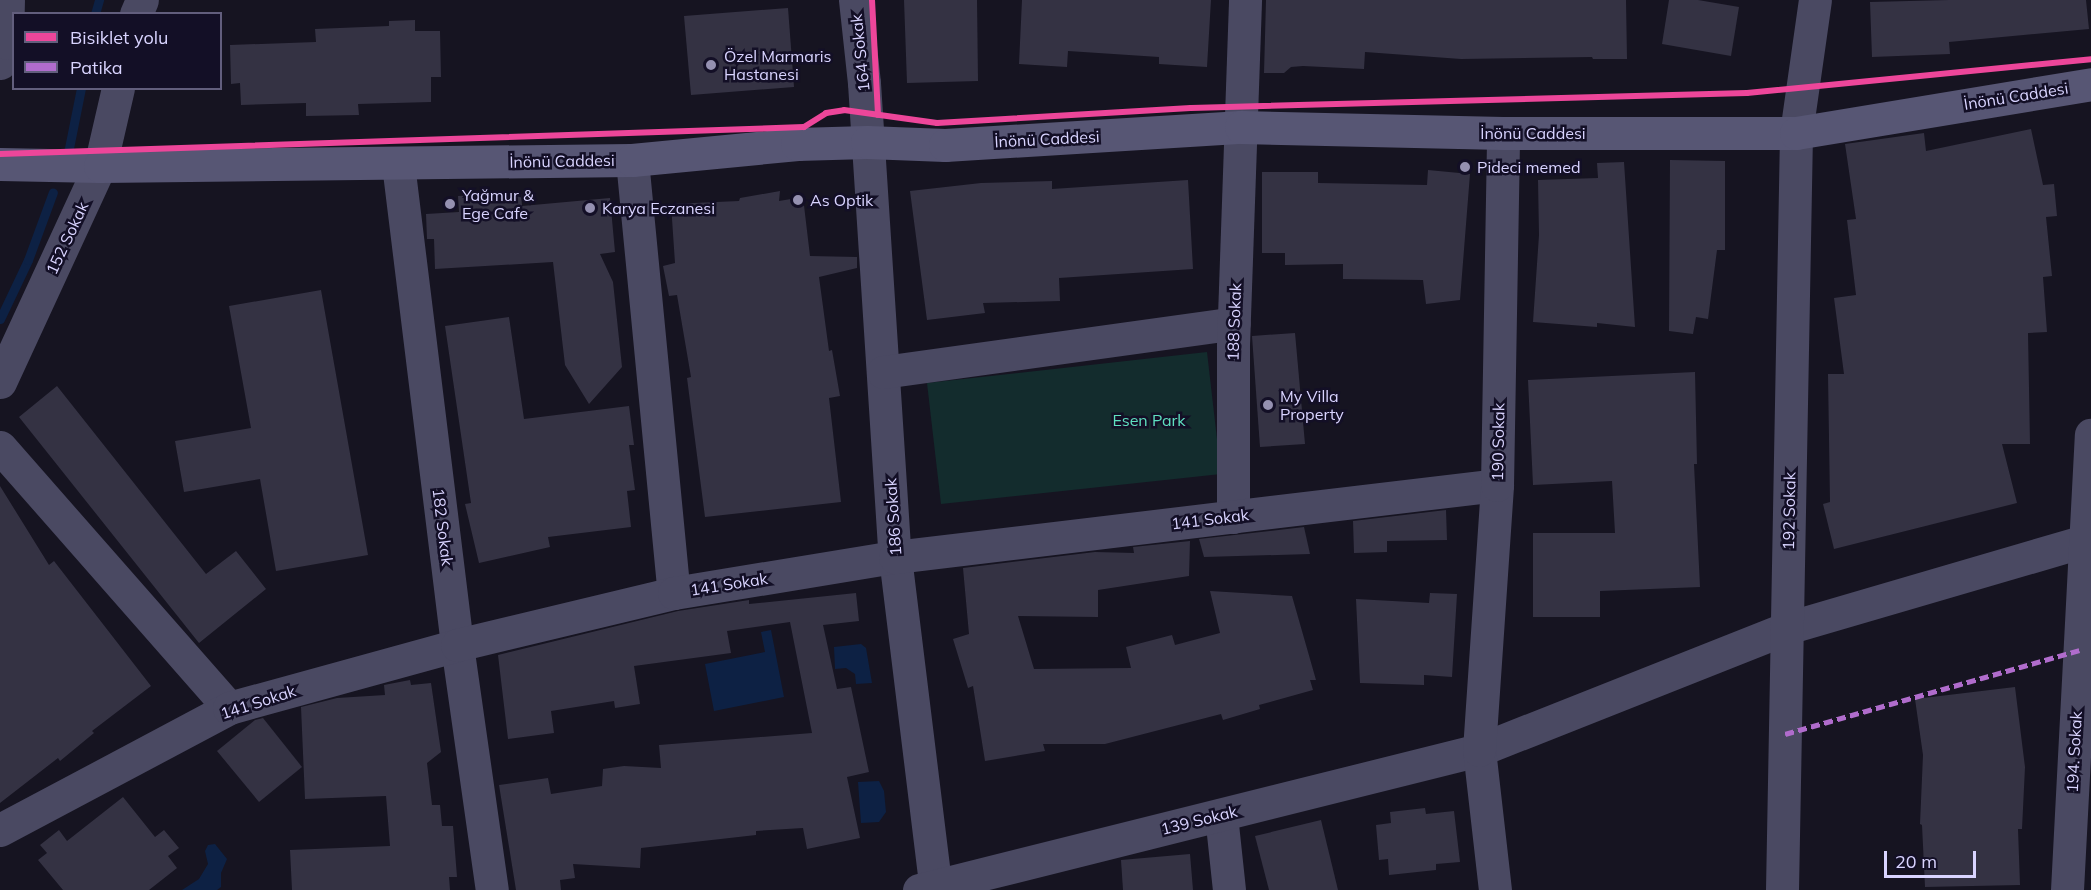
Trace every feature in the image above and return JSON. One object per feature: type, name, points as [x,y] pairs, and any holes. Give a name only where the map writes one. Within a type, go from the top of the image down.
[{"type":"street","points":[[0,63],[7,43],[8,0]]},
{"type":"street","name":"164 Sokak","points":[[855,0],[867,142]]},
{"type":"street","name":"188 Sokak","points":[[1233,517],[1234,323],[1245,0]]},
{"type":"street","name":"192 Sokak","points":[[1782,890],[1796,133],[1815,0]]},
{"type":"street","name":"İnönü Caddesi","points":[[0,164],[100,166],[632,160],[797,144],[867,142],[945,145],[1241,128],[1503,133],[1796,133],[2091,84]]},
{"type":"street","name":"152 Sokak","points":[[0,382],[100,166],[118,90]]},
{"type":"street","name":"190 Sokak","points":[[1495,890],[1479,750],[1497,485],[1503,133]]},
{"type":"street","name":"186 Sokak","points":[[867,142],[895,557],[931,889]]},
{"type":"street","points":[[632,160],[674,593]]},
{"type":"street","name":"182 Sokak","points":[[398,164],[457,645],[492,890]]},
{"type":"street","points":[[883,372],[1234,323]]},
{"type":"street","name":"194. Sokak","points":[[2067,890],[2091,435]]},
{"type":"street","points":[[0,447],[229,708]]},
{"type":"street","name":"141 Sokak","points":[[0,831],[229,708],[457,645],[674,593],[895,557],[1497,485]]},
{"type":"street","name":"139 Sokak","points":[[931,889],[1479,750],[1787,628],[2084,540]]},
{"type":"street","points":[[1221,815],[1229,890]]},
{"type":"green space","name":"Esen Park","points":[[1207,352],[1221,474],[941,504],[927,383]]},
{"type":"water","points":[[771,630],[784,697],[714,711],[705,664],[765,652],[761,632]]},
{"type":"water","points":[[861,644],[866,648],[872,683],[856,684],[855,674],[846,668],[835,669],[834,647]]},
{"type":"water","points":[[879,781],[884,791],[886,812],[879,822],[861,823],[858,782]]},
{"type":"water","points":[[215,844],[227,859],[221,873],[221,887],[217,890],[182,890],[199,879],[208,864],[205,851],[208,845]]},
{"type":"building","points":[[904,0],[977,0],[978,81],[907,83]]},
{"type":"building","points":[[1022,0],[1211,0],[1207,67],[1159,64],[1159,57],[1068,51],[1067,67],[1019,64]]},
{"type":"building","points":[[1266,0],[1626,0],[1627,59],[1593,59],[1592,57],[1461,59],[1365,52],[1364,69],[1303,66],[1291,67],[1284,73],[1264,73]]},
{"type":"building","points":[[1669,0],[1698,0],[1739,7],[1731,56],[1662,44]]},
{"type":"building","points":[[2086,0],[2089,29],[1949,42],[1950,54],[1872,57],[1870,2]]},
{"type":"building","points":[[788,8],[794,87],[691,95],[684,16]]},
{"type":"building","points":[[415,20],[415,31],[440,31],[441,77],[431,77],[431,102],[358,104],[359,115],[306,116],[306,103],[241,105],[240,83],[231,84],[230,45],[316,42],[315,29],[389,26],[389,21]]},
{"type":"building","points":[[2031,129],[2043,185],[2054,184],[2057,216],[2046,217],[2052,276],[2043,277],[2047,332],[2028,333],[2030,444],[2002,444],[2017,503],[1834,549],[1823,504],[1830,502],[1828,374],[1844,374],[1834,298],[1856,295],[1847,220],[1856,219],[1845,144],[1924,133],[1926,151]]},
{"type":"building","points":[[1670,160],[1725,161],[1725,250],[1717,250],[1708,319],[1696,317],[1693,334],[1669,331]]},
{"type":"building","points":[[1624,162],[1635,327],[1597,323],[1597,327],[1533,322],[1539,235],[1538,180],[1598,178],[1597,163]]},
{"type":"building","points":[[1428,170],[1470,174],[1460,300],[1426,304],[1423,280],[1343,279],[1343,264],[1285,265],[1285,253],[1262,253],[1262,172],[1318,172],[1318,183],[1427,185]]},
{"type":"building","points":[[1188,180],[1193,269],[1059,278],[1060,301],[983,303],[985,313],[927,320],[910,191],[981,183],[1052,181],[1052,189]]},
{"type":"building","points":[[780,191],[779,201],[803,197],[810,256],[857,257],[857,268],[819,277],[829,351],[832,350],[840,396],[829,398],[841,502],[705,517],[687,378],[691,377],[677,295],[669,296],[663,266],[675,263],[671,204],[739,201],[740,198]]},
{"type":"building","points":[[521,192],[522,206],[610,198],[615,252],[600,254],[613,282],[622,367],[589,404],[565,365],[553,262],[435,269],[434,239],[427,239],[426,214],[459,212],[458,196]]},
{"type":"building","points":[[321,290],[368,555],[276,571],[260,479],[184,492],[175,441],[251,428],[229,306]]},
{"type":"building","points":[[509,317],[524,419],[629,406],[634,445],[629,445],[635,490],[627,491],[631,527],[548,537],[550,547],[479,563],[465,504],[471,503],[445,326]]},
{"type":"building","points":[[1295,333],[1305,444],[1260,447],[1252,336]]},
{"type":"building","points":[[1695,372],[1697,464],[1694,464],[1700,587],[1600,591],[1600,617],[1533,617],[1533,533],[1615,533],[1612,481],[1533,485],[1528,380]]},
{"type":"building","points":[[57,386],[206,574],[236,551],[266,589],[199,643],[19,417]]},
{"type":"building","points":[[0,486],[49,565],[54,561],[151,686],[92,731],[94,733],[60,761],[58,758],[0,803]]},
{"type":"building","points":[[1446,510],[1447,540],[1387,541],[1387,552],[1354,553],[1353,521]]},
{"type":"building","points":[[1304,527],[1310,554],[1204,557],[1199,539]]},
{"type":"building","points":[[1190,541],[1189,576],[1098,590],[1098,617],[1018,616],[1034,669],[1131,668],[1126,647],[1172,635],[1175,645],[1220,633],[1210,591],[1292,596],[1316,680],[1310,680],[1313,690],[1259,705],[1260,709],[1223,720],[1221,714],[1105,744],[1043,744],[1045,751],[985,761],[973,686],[968,688],[953,639],[969,634],[963,568],[1095,552],[1134,553],[1133,547]]},
{"type":"building","points":[[856,593],[859,621],[823,625],[837,689],[851,687],[869,772],[847,777],[860,838],[807,849],[803,828],[756,831],[756,835],[641,848],[640,868],[573,864],[575,878],[560,880],[561,890],[516,890],[499,785],[548,778],[551,794],[602,786],[603,769],[624,766],[661,768],[659,745],[812,733],[790,622],[727,631],[731,653],[634,666],[640,704],[615,708],[614,701],[551,711],[554,733],[508,739],[498,655],[678,611],[749,600],[749,604]]},
{"type":"building","points":[[1430,593],[1457,594],[1452,677],[1424,675],[1424,685],[1360,683],[1356,599],[1429,603]]},
{"type":"building","points":[[410,680],[411,685],[431,683],[441,752],[427,763],[432,805],[440,805],[442,826],[453,826],[457,877],[449,877],[450,890],[292,890],[290,850],[390,846],[386,796],[305,799],[301,707],[337,698],[385,695],[384,685]]},
{"type":"building","points":[[2015,687],[2025,767],[2022,829],[2018,829],[2020,885],[1925,887],[1922,825],[1920,824],[1923,755],[1915,699]]},
{"type":"building","points":[[263,718],[302,767],[259,802],[217,751],[255,720]]},
{"type":"building","points":[[123,797],[155,837],[164,830],[179,848],[168,856],[177,868],[149,890],[63,890],[38,860],[47,853],[40,845],[59,830],[67,841]]},
{"type":"building","points":[[1425,808],[1426,814],[1454,811],[1460,862],[1436,864],[1436,870],[1389,875],[1388,859],[1379,860],[1376,825],[1391,823],[1390,812]]},
{"type":"building","points":[[1321,820],[1338,890],[1269,890],[1255,836]]},
{"type":"building","points":[[1190,854],[1193,890],[1123,890],[1121,860]]},
{"type":"waterway","points":[[96,12],[99,0]]},
{"type":"waterway","points":[[68,153],[81,90]]},
{"type":"waterway","points":[[0,319],[28,260],[53,192]]},
{"type":"marked path","points":[[1785,734],[2079,650]]},
{"type":"cycle path","points":[[872,0],[878,115]]},
{"type":"cycle path","points":[[0,154],[804,127],[826,113],[844,110],[937,123],[1191,108],[1747,93],[2091,59]]},
{"type":"place","name":"Özel Marmaris Hastanesi","points":[[711,65]]},
{"type":"place","name":"Pideci memed","points":[[1465,167]]},
{"type":"place","name":"As Optik","points":[[798,200]]},
{"type":"place","name":"Yağmur & Ege Cafe","points":[[450,204]]},
{"type":"place","name":"Karya Eczanesi","points":[[590,208]]},
{"type":"place","name":"My Villa Property","points":[[1268,405]]}]
